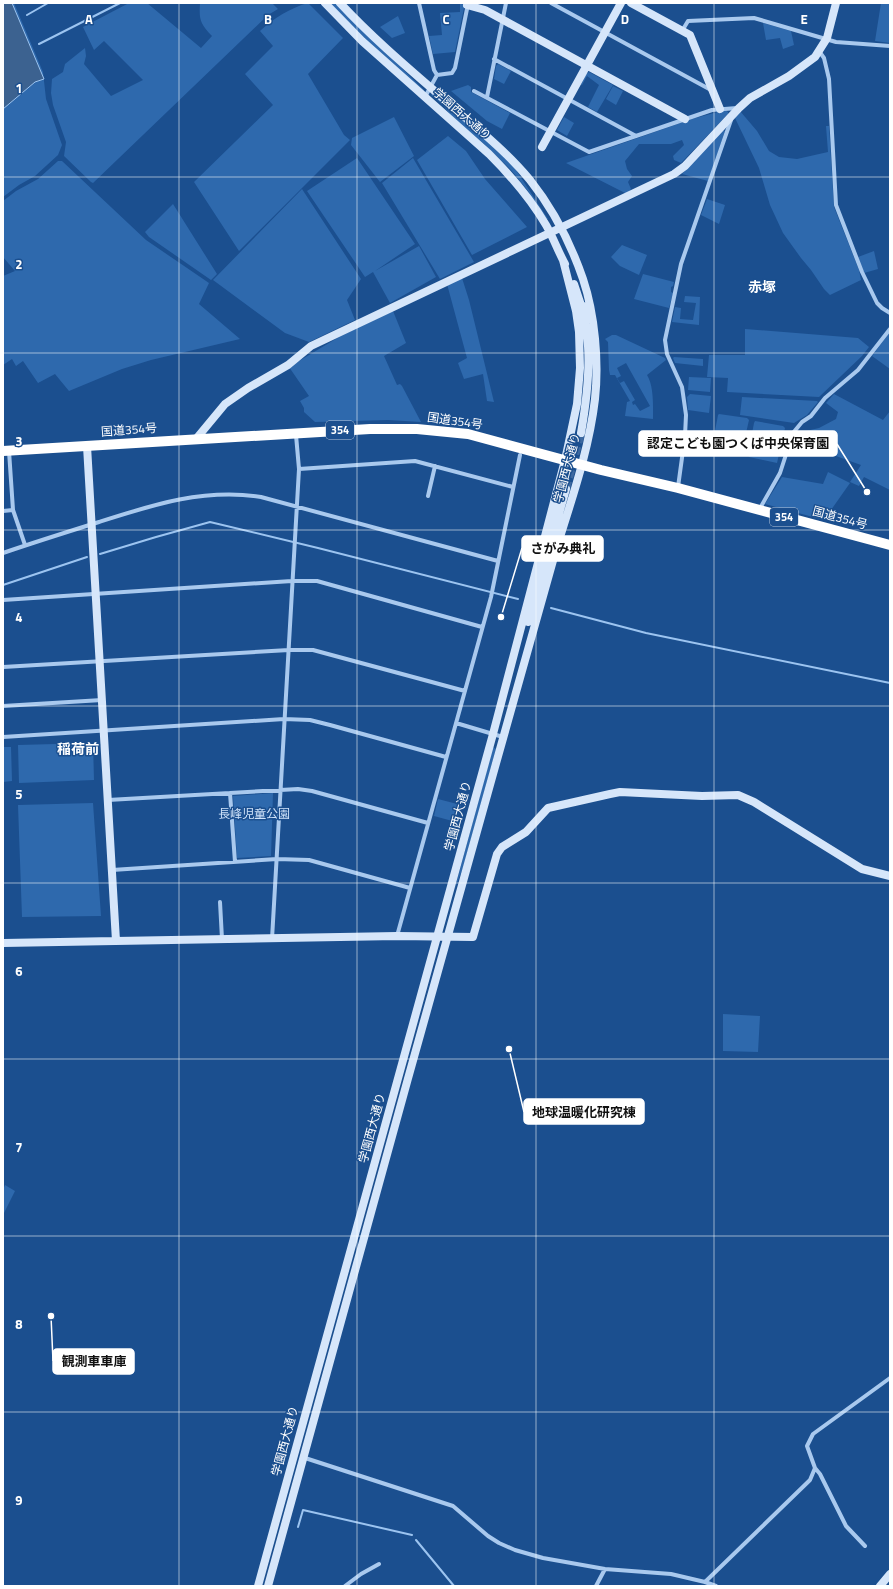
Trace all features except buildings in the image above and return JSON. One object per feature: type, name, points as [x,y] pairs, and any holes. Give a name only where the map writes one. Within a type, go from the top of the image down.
[{"type":"highway","name":"国道354号","points":[[6,451],[296,432],[397,428],[451,432],[483,438],[678,488],[890,545]]},
{"type":"main road","name":"学園西大通り","points":[[325,3],[362,40],[489,154],[509,174],[535,208],[550,232],[569,271],[583,311]]},
{"type":"main road","name":"学園西大通り","points":[[268,1586],[519,679],[581,464],[593,413],[596,372],[595,345],[591,311],[582,276],[560,228],[534,185],[496,145],[368,31],[340,3]]},
{"type":"main road","points":[[542,147],[621,3]]},
{"type":"main road","points":[[631,3],[690,35],[720,109]]},
{"type":"main road","points":[[196,439],[225,404],[234,397],[288,365],[311,346],[674,174],[690,161],[750,98],[801,68],[815,57],[827,38],[836,3]]},
{"type":"main road","points":[[468,4],[485,10],[502,19],[685,119]]},
{"type":"main road","name":"学園西大通り","points":[[574,259],[575,269],[583,298],[583,311],[588,346],[586,406],[581,432]]},
{"type":"main road","name":"学園西大通り","points":[[258,1586],[509,677],[565,460],[577,404],[580,368],[579,332],[576,311],[563,260]]},
{"type":"main road","points":[[87,446],[116,941]]},
{"type":"main road","name":"学園西大通り","points":[[509,677],[513,669],[535,600],[566,489]]},
{"type":"main road","name":"学園西大通り","points":[[519,679],[519,671],[535,600]]},
{"type":"main road","points":[[3,943],[397,936],[473,937],[497,854],[502,847],[526,832],[548,808],[620,792],[702,796],[738,795],[754,802],[862,869],[890,876]]},
{"type":"main road","points":[[880,1586],[890,1574]]},
{"type":"street","points":[[419,3],[434,70],[437,75]]},
{"type":"street","points":[[487,97],[506,3]]},
{"type":"street","points":[[551,3],[713,91]]},
{"type":"street","points":[[437,75],[452,73],[455,68],[468,4]]},
{"type":"street","points":[[682,31],[688,21],[754,18],[827,38],[836,42],[890,46]]},
{"type":"street","points":[[819,51],[824,58],[829,79],[836,205],[862,272],[877,303],[890,313]]},
{"type":"street","points":[[494,60],[636,136]]},
{"type":"street","points":[[425,98],[437,75]]},
{"type":"street","points":[[474,91],[589,152],[685,119],[720,109],[736,111],[682,264],[665,340],[667,354],[682,387],[686,415],[685,436],[678,488]]},
{"type":"street","points":[[759,510],[780,472],[793,433],[802,422],[811,416],[825,398],[858,370],[890,329]]},
{"type":"street","points":[[272,938],[299,469],[296,432]]},
{"type":"street","points":[[6,451],[13,510],[25,545]]},
{"type":"street","points":[[397,936],[491,597],[520,455]]},
{"type":"street","points":[[299,469],[415,462],[513,487]]},
{"type":"street","points":[[428,496],[435,466]]},
{"type":"street","points":[[3,553],[156,504],[185,497],[228,494],[248,495],[296,507],[498,562]]},
{"type":"street","points":[[3,511],[13,510]]},
{"type":"street","points":[[3,600],[292,581],[317,581],[482,627]]},
{"type":"street","points":[[3,668],[289,650],[313,650],[333,654],[465,691]]},
{"type":"street","points":[[3,706],[102,700]]},
{"type":"street","points":[[3,737],[284,719],[310,720],[330,724],[446,757]]},
{"type":"street","points":[[456,723],[503,737]]},
{"type":"street","points":[[108,800],[298,789],[312,791],[428,823]]},
{"type":"street","points":[[230,793],[235,862]]},
{"type":"street","points":[[112,870],[235,862],[309,860],[410,888]]},
{"type":"street","points":[[220,902],[222,939]]},
{"type":"street","points":[[865,1546],[846,1526],[820,1474],[815,1468],[807,1446],[813,1434],[890,1378]]},
{"type":"street","points":[[294,1455],[453,1506],[488,1536],[515,1550],[542,1558],[605,1569],[671,1574],[716,1586]]},
{"type":"street","points":[[705,1582],[810,1480],[815,1468]]},
{"type":"street","points":[[345,1586],[361,1574],[379,1564]]},
{"type":"street","points":[[596,1586],[605,1569]]},
{"type":"green space","points":[[3,3],[14,3],[43,72],[46,99],[62,145],[58,155],[35,176],[19,185],[3,197]]},
{"type":"green space","points":[[129,3],[147,3],[201,48],[212,36],[201,21],[200,3],[272,3],[278,9],[268,15],[93,183],[64,156],[66,142],[53,105],[51,93],[52,79],[63,72],[65,64],[85,48],[86,56],[84,64],[111,96],[143,80],[104,41],[94,50],[83,27]]},
{"type":"green space","points":[[308,3],[343,38],[308,74],[344,135],[350,140],[239,251],[194,182],[273,105],[245,74],[273,46],[260,31],[282,14]]},
{"type":"green space","points":[[330,3],[336,3],[424,90],[423,92],[368,42]]},
{"type":"green space","points":[[460,3],[465,3],[455,52],[433,54],[429,36],[442,35],[440,13],[460,12]]},
{"type":"green space","points":[[881,3],[890,3],[890,43],[875,41]]},
{"type":"green space","points":[[398,16],[405,33],[392,38],[380,27]]},
{"type":"green space","points":[[763,23],[791,31],[794,45],[783,49],[780,38],[766,40]]},
{"type":"green space","points":[[498,64],[511,71],[504,84],[494,79],[496,66]]},
{"type":"green space","points":[[589,72],[613,85],[597,112],[588,107],[599,85],[587,76],[581,85],[586,74]]},
{"type":"green space","points":[[468,85],[471,87],[471,92],[510,113],[502,129],[487,121],[451,91]]},
{"type":"green space","points":[[613,86],[623,91],[616,105],[606,99]]},
{"type":"green space","points":[[433,93],[498,150],[516,170],[548,219],[546,219],[528,191],[511,170],[483,143],[452,117],[443,105],[431,95]]},
{"type":"green space","points":[[725,110],[728,114],[681,163],[674,160],[673,156],[684,145],[682,140],[671,144],[639,144],[625,161],[627,169],[632,176],[628,182],[631,189],[627,194],[566,163],[692,119]]},
{"type":"green space","points":[[740,111],[757,131],[769,151],[779,157],[797,159],[828,152],[826,126],[829,126],[834,207],[859,270],[861,280],[830,295],[783,233],[770,205],[759,168],[735,118]]},
{"type":"green space","points":[[394,117],[414,156],[380,182],[351,145],[352,138]]},
{"type":"green space","points":[[564,117],[574,123],[567,136],[557,130]]},
{"type":"green space","points":[[722,130],[725,131],[708,181],[682,174]]},
{"type":"green space","points":[[448,136],[466,151],[485,179],[527,227],[472,255],[417,160]]},
{"type":"green space","points":[[357,158],[415,244],[375,271],[419,246],[436,277],[390,303],[373,272],[365,277],[307,191]]},
{"type":"green space","points":[[413,158],[474,262],[440,279],[382,183]]},
{"type":"green space","points":[[58,161],[62,161],[146,240],[209,283],[199,304],[240,339],[151,360],[122,369],[69,391],[55,374],[38,383],[23,361],[16,366],[12,359],[3,365],[3,276],[15,271],[3,257],[3,201],[16,191],[38,179]]},
{"type":"green space","points":[[302,189],[361,279],[347,300],[355,320],[309,342],[285,333],[213,280]]},
{"type":"green space","points":[[707,199],[725,205],[719,224],[701,215]]},
{"type":"green space","points":[[173,204],[217,274],[211,280],[149,237],[145,232]]},
{"type":"green space","points":[[622,245],[647,255],[639,275],[620,266],[611,257]]},
{"type":"green space","points":[[874,251],[878,269],[864,273],[858,257]]},
{"type":"green space","points":[[643,274],[674,282],[673,286],[671,287],[671,292],[673,293],[669,308],[634,299]]},
{"type":"green space","points":[[462,278],[469,300],[494,402],[487,401],[483,374],[464,379],[458,363],[467,358],[447,284]]},
{"type":"green space","points":[[685,296],[700,297],[699,325],[672,322],[675,307],[681,308],[680,319],[693,320],[696,303],[684,302]]},
{"type":"green space","points":[[393,311],[406,343],[384,356],[397,385],[400,384],[402,386],[421,422],[388,420],[315,422],[304,412],[304,408],[300,401],[309,396],[289,367],[339,337]]},
{"type":"green space","points":[[745,329],[858,338],[869,347],[862,356],[819,397],[727,392],[728,378],[707,377],[709,355],[745,355]]},
{"type":"green space","points":[[890,332],[890,369],[872,356]]},
{"type":"green space","points":[[612,335],[616,335],[665,358],[666,360],[647,375],[652,390],[653,419],[625,416],[627,402],[630,401],[615,375],[610,375],[608,342],[605,339]],"holes":[[[626,363],[650,406],[640,411],[635,404],[633,405],[632,402],[635,400],[624,381],[620,383],[617,378],[621,376],[617,368]]]},
{"type":"green space","points":[[674,357],[703,359],[703,366],[675,363]]},
{"type":"green space","points":[[689,377],[711,378],[710,392],[688,390]]},
{"type":"green space","points":[[690,394],[711,396],[709,413],[688,410],[687,397]]},
{"type":"green space","points":[[834,394],[883,420],[890,411],[890,490],[864,477],[859,486],[850,482],[861,465],[797,442],[806,431],[819,428],[836,419],[838,412],[826,403]]},
{"type":"green space","points":[[742,397],[818,402],[807,415],[794,423],[740,415]]},
{"type":"green space","points":[[719,414],[747,418],[749,420],[741,455],[713,450],[712,447]]},
{"type":"green space","points":[[755,421],[783,426],[785,428],[777,463],[749,457],[748,455]]},
{"type":"green space","points":[[828,472],[850,483],[824,520],[765,504],[782,477],[823,484]]},
{"type":"green space","points":[[93,743],[94,780],[19,783],[18,745]]},
{"type":"green space","points":[[3,747],[11,747],[12,781],[3,782]]},
{"type":"green space","points":[[493,747],[496,749],[463,868],[454,891]]},
{"type":"green space","name":"長峰児童公園","points":[[273,793],[271,856],[237,858],[233,796]]},
{"type":"green space","points":[[438,799],[461,805],[456,822],[434,816]]},
{"type":"green space","points":[[93,803],[101,916],[22,917],[18,805]]},
{"type":"green space","points":[[723,1014],[760,1016],[758,1052],[723,1051]]},
{"type":"green space","points":[[5,1185],[15,1191],[4,1213],[3,1190]]},
{"type":"shaded area","points":[[3,3],[12,3],[44,79],[35,82],[3,109]]},
{"type":"waterway","points":[[27,15],[48,3]]},
{"type":"waterway","points":[[39,44],[120,3]]},
{"type":"waterway","points":[[100,554],[210,522],[518,599]]},
{"type":"waterway","points":[[3,585],[87,557]]},
{"type":"waterway","points":[[551,608],[646,633],[890,683]]},
{"type":"waterway","points":[[298,1527],[303,1510],[412,1535]]},
{"type":"waterway","points":[[416,1540],[454,1586]]},
{"type":"tunnel","points":[[566,489],[581,433]]},
{"type":"place","name":"認定こども園つくば中央保育園","points":[[867,492]]},
{"type":"place","name":"さがみ典礼","points":[[501,617]]},
{"type":"place","name":"地球温暖化研究棟","points":[[509,1049]]},
{"type":"place","name":"観測車車庫","points":[[51,1316]]},
{"type":"district","name":"赤塚","points":[[762,287]]},
{"type":"district","name":"稲荷前","points":[[78,749]]}]
